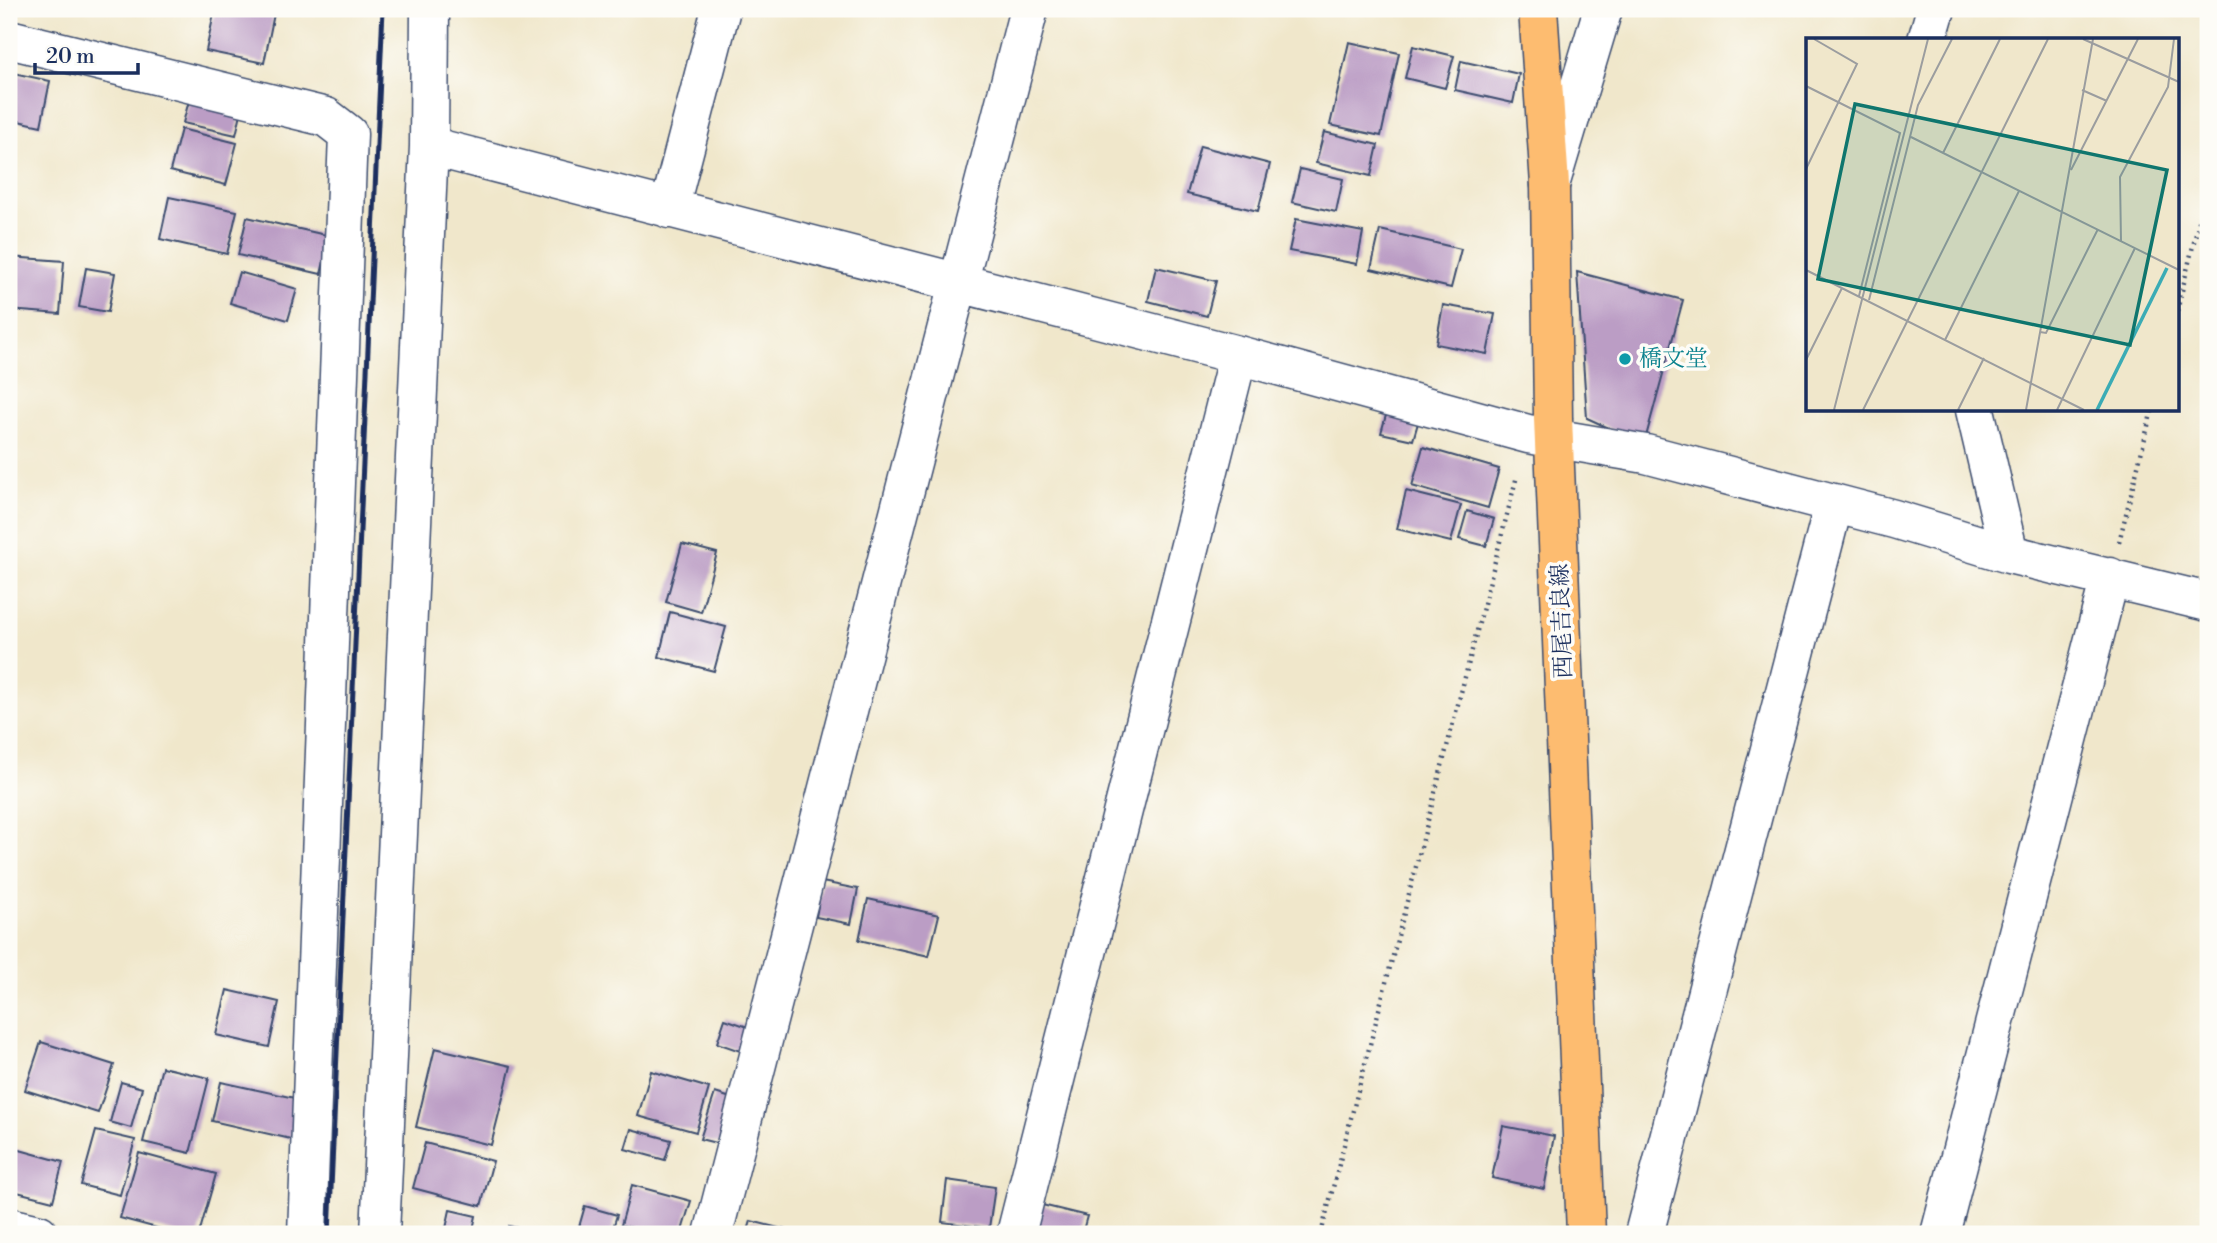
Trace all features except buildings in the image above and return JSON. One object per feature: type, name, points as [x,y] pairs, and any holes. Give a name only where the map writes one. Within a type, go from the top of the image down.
[{"type":"main road","name":"西尾吉良線","points":[[1538,9],[1550,185],[1541,437],[1586,1234]]},
{"type":"street","points":[[380,1234],[429,145],[430,9]]},
{"type":"street","points":[[669,209],[721,9]]},
{"type":"street","points":[[713,1234],[1029,9]]},
{"type":"street","points":[[1550,185],[1603,9]]},
{"type":"street","points":[[1928,38],[1936,9]]},
{"type":"street","points":[[9,39],[326,117],[348,134],[307,1234]]},
{"type":"street","points":[[429,145],[1238,355],[1541,437],[1646,454],[1834,503],[2009,555],[2208,602]]},
{"type":"street","points":[[1016,1234],[1238,355]]},
{"type":"street","points":[[1975,411],[2009,555]]},
{"type":"street","points":[[1644,1234],[1834,503]]},
{"type":"street","points":[[1940,1234],[2110,577]]},
{"type":"street","points":[[9,1227],[39,1234]]},
{"type":"path","points":[[2178,307],[2208,185]]},
{"type":"path","points":[[2110,577],[2152,411]]},
{"type":"path","points":[[1321,1234],[1541,437]]},
{"type":"waterway","points":[[2206,1234],[2208,1225]]},
{"type":"railway","points":[[329,1234],[383,9]]},
{"type":"place","name":"橋文堂","points":[[1625,359]]}]
